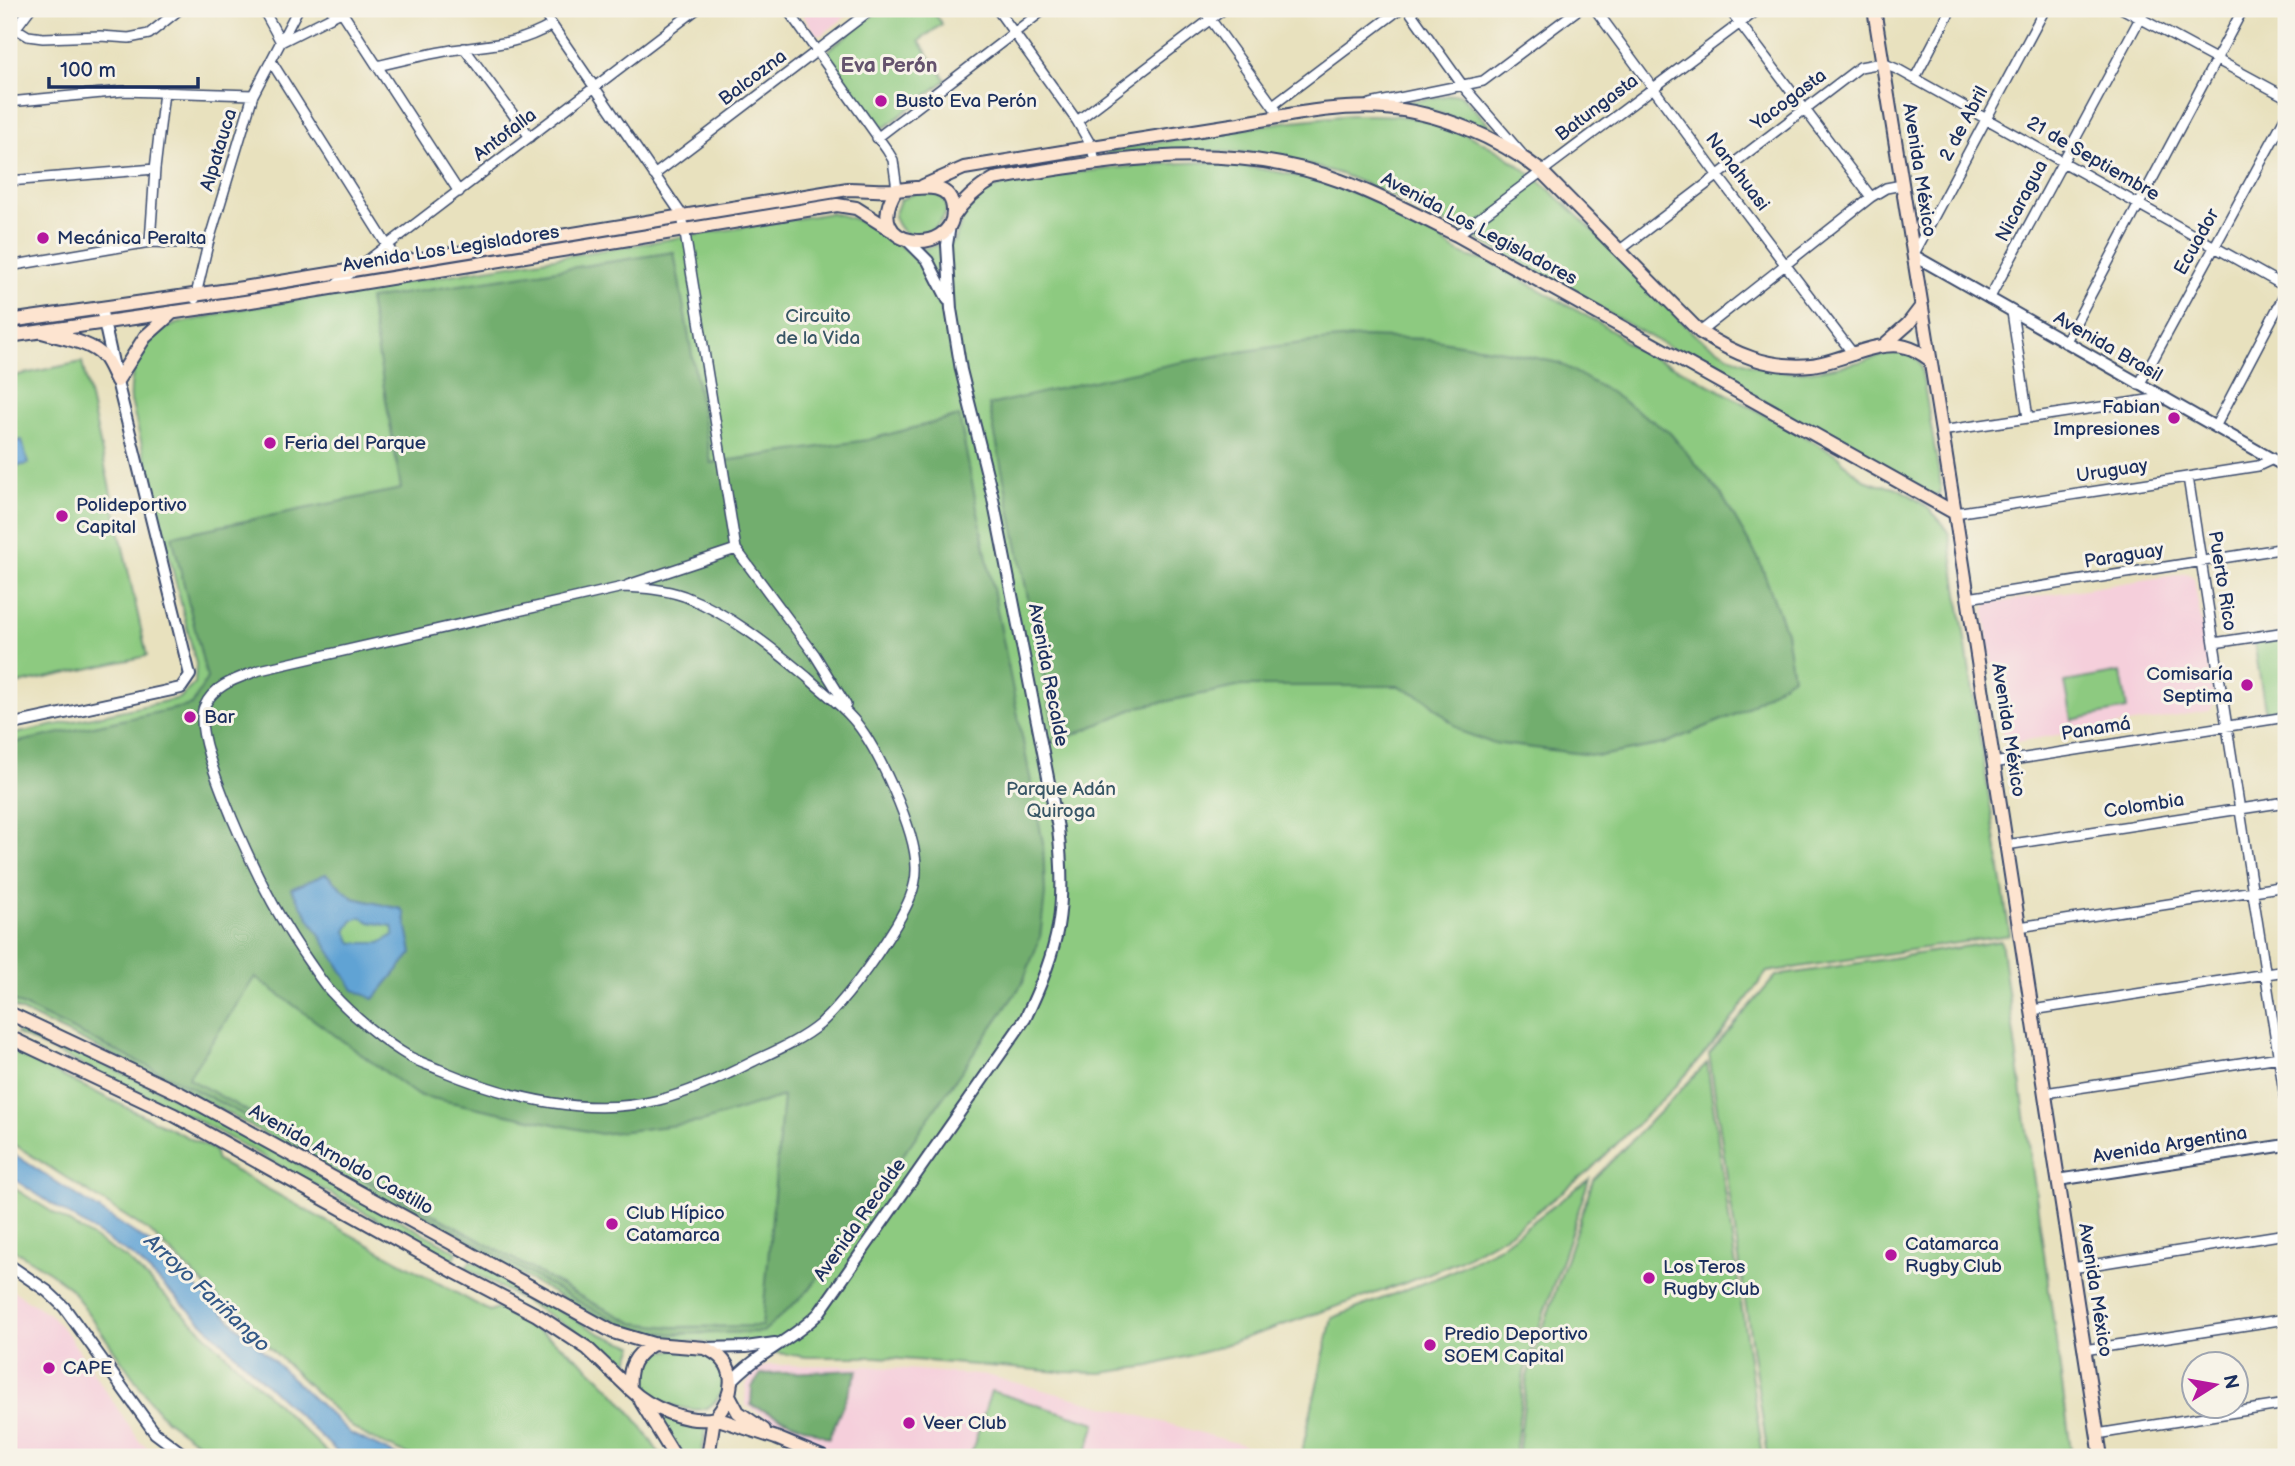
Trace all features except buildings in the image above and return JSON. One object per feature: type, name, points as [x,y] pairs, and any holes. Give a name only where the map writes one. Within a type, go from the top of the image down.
[{"type":"main road","name":"Avenida México","points":[[1874,9],[2101,1457]]},
{"type":"main road","points":[[922,186],[933,187],[945,193],[953,206],[951,221],[931,240],[907,240],[892,231],[887,220],[887,209],[897,190],[922,186],[964,168],[1351,107],[1387,108],[1437,118],[1465,128],[1526,159],[1700,332],[1726,349],[1770,363],[1812,365],[1882,346],[1902,345],[1929,359]]},
{"type":"main road","name":"Avenida Los Legisladores","points":[[951,221],[965,200],[994,179],[1095,162],[1168,156],[1211,156],[1293,167],[1339,180],[1383,198],[1457,235],[1955,513]]},
{"type":"main road","name":"Avenida Los Legisladores","points":[[9,321],[194,295],[848,189],[897,190]]},
{"type":"main road","name":"Avenida Los Legisladores","points":[[9,336],[332,288],[837,205],[856,208],[892,231]]},
{"type":"main road","points":[[1882,346],[1908,324],[1921,307]]},
{"type":"main road","points":[[117,382],[145,337],[173,312]]},
{"type":"main road","points":[[38,331],[75,341],[94,350],[104,357],[117,382]]},
{"type":"main road","name":"Avenida Arnoldo Castillo","points":[[9,1013],[181,1094],[613,1332],[653,1344]]},
{"type":"main road","name":"Avenida Arnoldo Castillo","points":[[9,1037],[174,1115],[537,1315],[587,1348],[634,1393]]},
{"type":"main road","points":[[675,1457],[634,1393],[629,1377],[635,1357],[653,1344],[705,1348],[719,1356],[726,1363],[738,1412],[776,1438]]},
{"type":"main road","points":[[708,1457],[714,1418],[730,1388]]},
{"type":"main road","points":[[634,1393],[683,1416],[701,1420],[714,1418],[776,1438],[822,1457]]},
{"type":"street","points":[[9,37],[30,9]]},
{"type":"street","points":[[15,28],[28,36],[43,38],[129,38],[149,34],[180,9]]},
{"type":"street","points":[[264,9],[281,42],[344,10],[459,192]]},
{"type":"street","name":"Alpatauca","points":[[196,309],[194,295],[253,95],[299,9]]},
{"type":"street","points":[[541,9],[682,215],[736,549],[815,655],[880,760],[897,798],[917,865],[915,882],[908,905],[866,968],[839,1004],[808,1032],[726,1076],[658,1100],[588,1105],[551,1102],[501,1092],[409,1057],[330,992],[288,933],[247,854],[216,779],[200,721],[202,710],[210,696],[224,685],[260,670],[623,587],[736,549]]},
{"type":"street","name":"Antofalla","points":[[332,288],[697,9]]},
{"type":"street","points":[[787,9],[893,160],[897,190]]},
{"type":"street","name":"Balcozna","points":[[654,175],[872,9]]},
{"type":"street","points":[[997,9],[1077,121],[1092,147],[1095,162]]},
{"type":"street","points":[[877,138],[1045,9]]},
{"type":"street","points":[[1203,9],[1282,117]]},
{"type":"street","points":[[1077,121],[1224,9]]},
{"type":"street","points":[[1272,105],[1400,9]]},
{"type":"street","points":[[1408,9],[1463,86],[1526,159]]},
{"type":"street","points":[[1351,107],[1483,81],[1579,9]]},
{"type":"street","name":"Nanahuasi","points":[[1595,9],[1854,355]]},
{"type":"street","points":[[1729,9],[1871,197]]},
{"type":"street","name":"Batungasta","points":[[1457,235],[1759,9]]},
{"type":"street","points":[[1915,78],[1951,9]]},
{"type":"street","name":"2 de Abril","points":[[1913,256],[2045,9]]},
{"type":"street","points":[[2123,9],[2143,13],[2286,97]]},
{"type":"street","points":[[2065,342],[2243,9]]},
{"type":"street","name":"Nicaragua","points":[[1989,299],[2143,13]]},
{"type":"street","points":[[377,66],[464,48],[515,42],[531,37],[552,25]]},
{"type":"street","points":[[464,48],[530,137]]},
{"type":"street","points":[[271,61],[397,261]]},
{"type":"street","name":"21 de Septiembre","points":[[1882,63],[1915,78],[2286,287]]},
{"type":"street","name":"Yacogasta","points":[[1620,250],[1860,68],[1882,63]]},
{"type":"street","points":[[9,102],[123,91],[253,95]]},
{"type":"street","points":[[150,242],[164,92]]},
{"type":"street","name":"Ecuador","points":[[2139,385],[2286,116]]},
{"type":"street","points":[[9,181],[155,169]]},
{"type":"street","points":[[1700,332],[1871,197],[1886,188],[1902,186]]},
{"type":"street","name":"Avenida Recalde","points":[[730,1388],[745,1367],[807,1326],[819,1313],[1025,1019],[1044,979],[1057,939],[1062,901],[1058,828],[992,494],[961,370],[951,309],[947,245],[951,221]]},
{"type":"street","name":"Avenida Recalde","points":[[907,240],[934,270],[951,309]]},
{"type":"street","points":[[9,266],[150,242],[208,244]]},
{"type":"street","name":"Avenida Brasil","points":[[1913,256],[2286,467]]},
{"type":"street","points":[[2215,427],[2286,292]]},
{"type":"street","points":[[9,725],[181,688],[188,680],[190,670],[117,382],[101,308]]},
{"type":"street","points":[[2012,312],[2028,418]]},
{"type":"street","points":[[1941,431],[2161,398]]},
{"type":"street","name":"Uruguay","points":[[1955,513],[2258,466],[2273,460]]},
{"type":"street","name":"Puerto Rico","points":[[2189,477],[2266,974],[2283,1056],[2286,1105]]},
{"type":"street","name":"Paraguay","points":[[1968,598],[2286,548]]},
{"type":"street","points":[[623,587],[661,589],[722,614],[783,656],[856,722]]},
{"type":"street","points":[[2214,643],[2286,632]]},
{"type":"street","name":"Panamá","points":[[1993,763],[2286,717]]},
{"type":"street","name":"Colombia","points":[[2006,845],[2286,802]]},
{"type":"street","points":[[2019,927],[2286,886]]},
{"type":"street","points":[[2032,1010],[2286,971]]},
{"type":"street","points":[[2045,1093],[2283,1056]]},
{"type":"street","name":"Avenida Argentina","points":[[2058,1180],[2286,1145]]},
{"type":"street","points":[[2072,1268],[2286,1234]]},
{"type":"street","points":[[9,1265],[47,1291],[64,1307],[155,1433],[187,1457]]},
{"type":"street","points":[[2084,1350],[2286,1319]]},
{"type":"street","name":"Avenida Recalde","points":[[705,1348],[746,1347],[782,1342]]},
{"type":"street","points":[[2097,1434],[2286,1404]]},
{"type":"shaded area","points":[[799,9],[856,9],[822,35],[816,34]]},
{"type":"shaded area","points":[[2188,573],[2194,578],[2215,703],[2209,711],[2009,743],[2003,738],[1984,611],[1987,604]]},
{"type":"shaded area","name":"CAPE","points":[[9,1288],[49,1314],[67,1333],[140,1442],[161,1457],[9,1457]]},
{"type":"shaded area","points":[[769,1365],[868,1366],[990,1376],[1286,1457],[836,1457],[745,1405],[746,1386],[753,1373]]},
{"type":"green space","points":[[881,9],[931,9],[942,24],[919,41],[946,80],[882,128],[874,123],[831,62],[828,52]]},
{"type":"green space","points":[[1457,94],[1504,140],[1441,113],[1399,103]]},
{"type":"green space","points":[[1351,115],[1410,117],[1440,124],[1494,148],[1518,164],[1562,201],[1695,335],[1740,361],[1764,369],[1799,372],[1842,366],[1896,352],[1911,354],[1921,367],[1941,486],[1939,494],[1930,495],[1479,240],[1385,192],[1341,174],[1253,153],[1167,150],[1106,154],[1106,151],[1283,122]]},
{"type":"green space","name":"Parque Adán Quiroga","points":[[1205,162],[1301,177],[1357,194],[1407,214],[1434,230],[1444,242],[1459,252],[1487,260],[1615,332],[1632,347],[1693,376],[1839,456],[1862,478],[1879,485],[1895,487],[1933,512],[1949,534],[2010,935],[1767,972],[1718,1038],[1676,1086],[1589,1171],[1511,1232],[1459,1261],[1405,1283],[1207,1351],[1150,1366],[1102,1373],[877,1357],[807,1357],[633,1333],[590,1313],[182,1088],[9,1005],[9,735],[180,698],[195,683],[196,664],[131,401],[132,376],[136,364],[148,343],[157,335],[180,323],[228,311],[831,213],[881,232],[908,252],[955,241],[971,204],[988,191],[1003,186],[1104,169]]},
{"type":"green space","points":[[917,192],[937,195],[945,203],[945,214],[938,224],[927,232],[915,235],[903,231],[894,216],[900,200]]},
{"type":"green space","points":[[674,252],[711,463],[867,440],[959,416],[1043,843],[1045,894],[1040,938],[1022,984],[809,1290],[763,1332],[671,1334],[634,1329],[588,1307],[312,1151],[184,1084],[9,999],[9,744],[192,705],[207,678],[172,536],[401,489],[369,299]],"holes":[[[326,874],[353,898],[401,909],[404,913],[412,953],[374,999],[291,889]],[[255,977],[417,1095],[601,1134],[702,1122],[783,1096],[762,1326],[672,1327],[634,1323],[591,1302],[188,1078]]]},
{"type":"green space","points":[[1364,337],[1429,339],[1559,363],[1610,392],[1670,433],[1721,494],[1759,560],[1786,632],[1793,677],[1739,713],[1664,744],[1600,756],[1492,743],[1462,732],[1426,699],[1399,686],[1242,686],[1138,707],[1057,742],[989,405],[1128,373],[1222,355]]},
{"type":"green space","name":"Polideportivo Capital","points":[[82,362],[147,656],[9,686],[9,377]]},
{"type":"green space","points":[[2286,637],[2286,711],[2266,715],[2254,642]]},
{"type":"green space","points":[[2121,672],[2127,709],[2072,720],[2065,682]]},
{"type":"green space","name":"Catamarca Rugby Club","points":[[2001,941],[2072,1457],[1768,1457],[1709,1054],[1776,976]]},
{"type":"green space","points":[[21,1025],[199,1109],[457,1252],[453,1261],[193,1118],[17,1034]]},
{"type":"green space","points":[[9,1050],[214,1150],[217,1161],[489,1311],[500,1308],[526,1322],[571,1353],[611,1389],[661,1457],[414,1457],[352,1427],[150,1232],[9,1141]]},
{"type":"green space","name":"Los Teros Rugby Club","points":[[1707,1063],[1763,1457],[1518,1457],[1527,1376],[1593,1180]]},
{"type":"green space","name":"Predio Deportivo SOEM Capital","points":[[1589,1179],[1524,1373],[1515,1457],[1301,1456],[1332,1318],[1446,1274],[1498,1248]]},
{"type":"green space","points":[[9,1185],[127,1259],[332,1457],[217,1457],[166,1420],[71,1289],[9,1247]]},
{"type":"green space","points":[[471,1260],[601,1334],[634,1346],[624,1371],[573,1329],[466,1268]]},
{"type":"green space","points":[[654,1351],[696,1352],[715,1360],[723,1373],[723,1381],[715,1402],[702,1409],[684,1408],[656,1399],[643,1391],[637,1380],[638,1368]]},
{"type":"green space","points":[[858,1370],[829,1438],[751,1405],[752,1387],[761,1374]]},
{"type":"green space","points":[[991,1391],[1096,1423],[1085,1457],[970,1457]]},
{"type":"green space","points":[[657,1413],[691,1425],[707,1426],[701,1457],[683,1457]]},
{"type":"water","points":[[22,440],[28,464],[9,468],[9,443]]},
{"type":"water","points":[[326,874],[353,898],[404,912],[412,953],[374,999],[354,990],[291,889]],"holes":[[[361,917],[370,922],[392,926],[394,935],[380,943],[352,943],[346,931],[353,920]]]},
{"type":"water","points":[[9,1151],[148,1242],[351,1434],[400,1457],[345,1457],[336,1451],[135,1258],[9,1176]]},
{"type":"place","name":"Busto Eva Perón","points":[[881,101]]},
{"type":"place","name":"Mecánica Peralta","points":[[43,238]]},
{"type":"place","name":"Fabian Impresiones","points":[[2174,418]]},
{"type":"place","name":"Feria del Parque","points":[[270,443]]},
{"type":"place","name":"Polideportivo Capital","points":[[62,516]]},
{"type":"place","name":"Comisaría Septima","points":[[2247,685]]},
{"type":"place","name":"Bar","points":[[190,717]]},
{"type":"place","name":"Club Hípico Catamarca","points":[[612,1224]]},
{"type":"place","name":"Catamarca Rugby Club","points":[[1891,1255]]},
{"type":"place","name":"Los Teros Rugby Club","points":[[1649,1278]]},
{"type":"place","name":"Predio Deportivo SOEM Capital","points":[[1430,1345]]},
{"type":"place","name":"CAPE","points":[[49,1368]]},
{"type":"place","name":"Veer Club","points":[[909,1423]]},
{"type":"district","name":"Eva Perón","points":[[889,65]]},
{"type":"park label","name":"Circuito de la Vida","points":[[818,327]]},
{"type":"water label","name":"Arroyo Fariñango","points":[[207,1293]]}]
